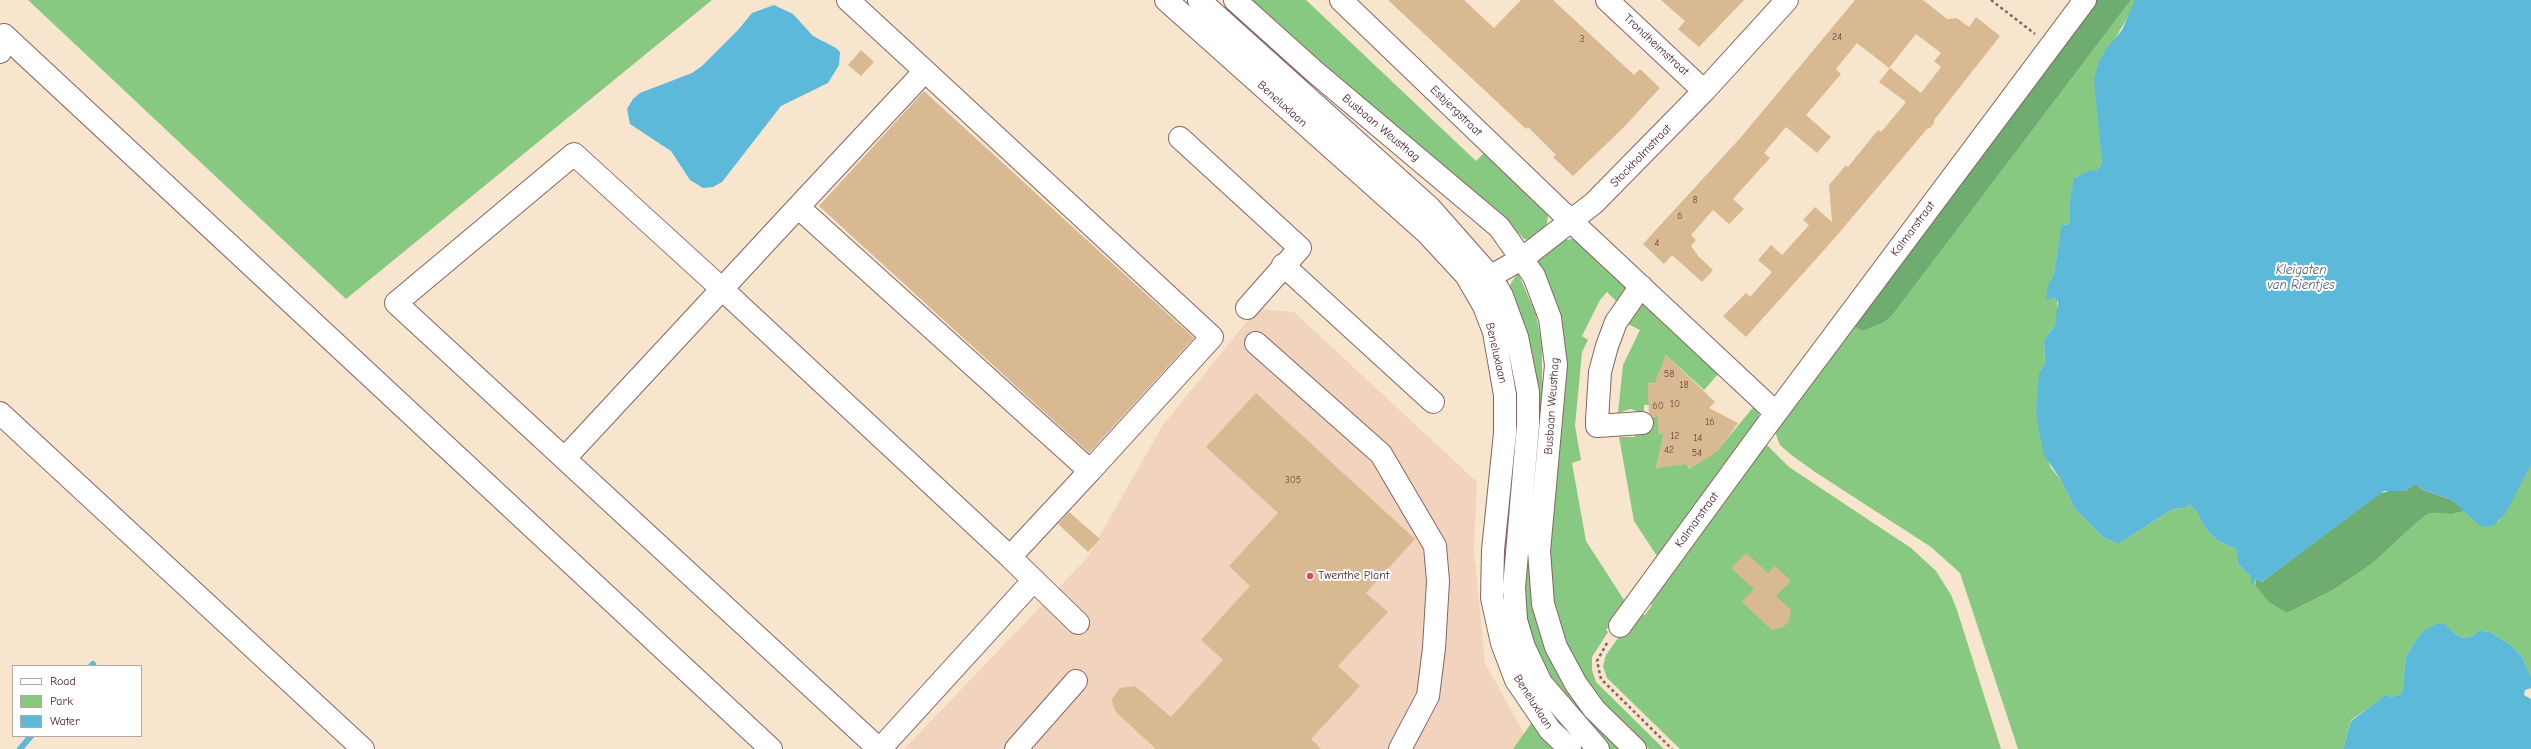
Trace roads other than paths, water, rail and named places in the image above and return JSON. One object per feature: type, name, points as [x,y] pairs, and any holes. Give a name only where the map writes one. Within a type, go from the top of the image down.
[{"type":"street","points":[[848,0],[1212,337],[1010,557]]},
{"type":"street","name":"Beneluxlaan","points":[[1166,0],[1427,233],[1466,275],[1482,281]]},
{"type":"street","name":"Beneluxlaan","points":[[1198,0],[1430,208],[1482,281],[1511,317],[1524,365],[1528,392],[1528,425],[1514,588],[1516,620],[1524,647],[1541,682],[1598,749]]},
{"type":"street","name":"Busbaan Weusthag","points":[[1235,0],[1315,72],[1499,227],[1523,258],[1534,276],[1546,304],[1553,332],[1556,360],[1539,551],[1540,582],[1544,610],[1556,646],[1576,684],[1594,709],[1635,749]]},
{"type":"street","name":"Esbjergstraat","points":[[1341,0],[1572,222]]},
{"type":"street","name":"Trondheimstraat","points":[[1607,0],[1704,91]]},
{"type":"street","name":"Stockholmstraat","points":[[1482,281],[1523,258],[1572,222],[1594,203],[1704,91],[1787,0]]},
{"type":"street","name":"Kalmarstraat","points":[[1620,626],[1776,413],[2049,46],[2085,0]]},
{"type":"street","points":[[0,52],[4,35],[770,749]]},
{"type":"street","points":[[564,458],[925,71]]},
{"type":"street","points":[[1180,138],[1300,248],[1283,265],[1247,308]]},
{"type":"street","points":[[1034,580],[879,749],[396,303],[574,154],[722,289],[1010,557],[1034,580],[1078,623]]},
{"type":"street","points":[[798,207],[1090,471]]},
{"type":"street","points":[[1572,222],[1776,413]]},
{"type":"street","points":[[1283,265],[1433,402]]},
{"type":"street","name":"Beneluxlaan","points":[[1482,281],[1484,306],[1494,332],[1505,395],[1504,449],[1493,550],[1492,598],[1502,643],[1516,680],[1550,730],[1570,749]]},
{"type":"street","points":[[1640,286],[1616,322],[1607,346],[1600,372],[1597,426],[1642,423]]},
{"type":"street","points":[[1256,343],[1381,454],[1435,546],[1438,581],[1434,648],[1428,696],[1400,749]]},
{"type":"street","points":[[0,413],[363,749]]},
{"type":"street","points":[[1016,749],[1076,681]]},
{"type":"water","name":"Kleigaten van Rientjes","points":[[2135,0],[2531,0],[2531,465],[2505,514],[2494,525],[2486,527],[2480,526],[2452,500],[2423,490],[2417,485],[2412,485],[2406,491],[2384,491],[2262,582],[2256,579],[2254,584],[2251,584],[2251,577],[2238,564],[2236,549],[2218,541],[2205,528],[2197,512],[2190,504],[2185,508],[2173,509],[2118,544],[2103,537],[2075,509],[2061,480],[2044,455],[2038,427],[2036,410],[2039,373],[2045,363],[2044,340],[2055,325],[2058,302],[2055,298],[2046,300],[2048,286],[2054,274],[2062,224],[2067,225],[2070,222],[2070,198],[2074,178],[2091,170],[2096,171],[2102,164],[2094,79],[2099,62],[2106,49],[2122,30]]},
{"type":"water","points":[[774,5],[793,14],[813,36],[836,48],[840,52],[839,65],[828,83],[781,106],[722,182],[713,187],[703,188],[690,180],[671,151],[630,124],[627,109],[633,99],[640,93],[692,73],[702,66],[738,30],[752,13]]},
{"type":"water","points":[[2438,623],[2446,625],[2458,636],[2464,638],[2472,636],[2480,630],[2490,632],[2511,645],[2522,657],[2531,676],[2531,688],[2525,690],[2524,695],[2531,699],[2531,749],[2343,749],[2351,721],[2386,695],[2391,697],[2402,694],[2406,656],[2421,633]]},
{"type":"waterway","points":[[20,749],[30,737]]},
{"type":"place","name":"Twenthe Plant","points":[[1310,576]]}]
